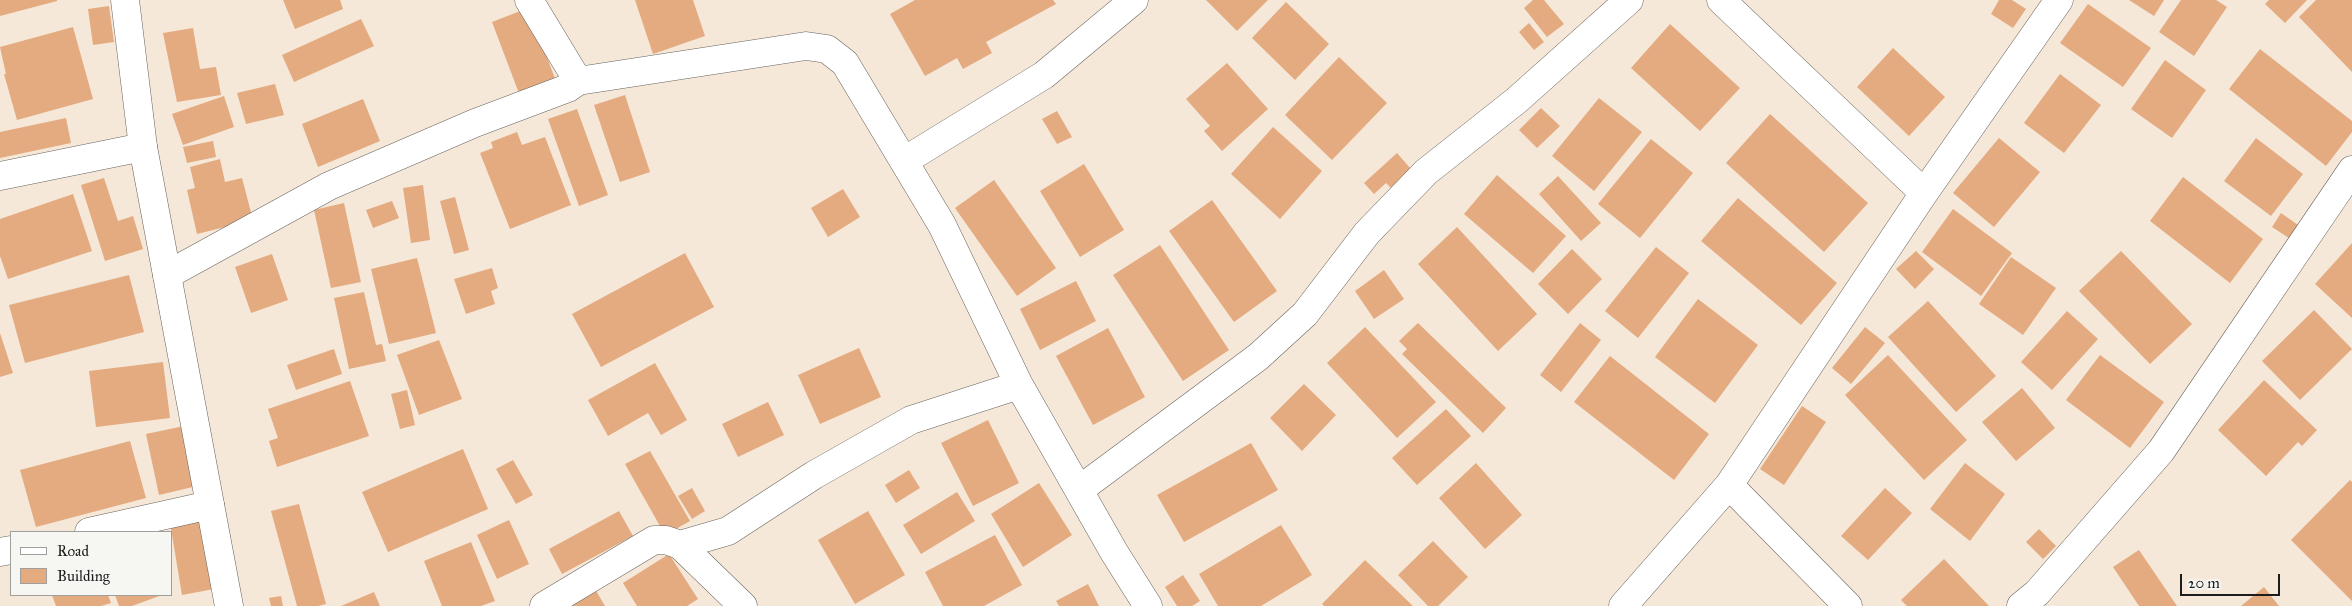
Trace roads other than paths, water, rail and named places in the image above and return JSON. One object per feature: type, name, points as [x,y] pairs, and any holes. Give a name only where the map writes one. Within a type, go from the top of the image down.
[{"type":"street","points":[[125,0],[143,147],[229,606]]},
{"type":"street","points":[[528,0],[578,82]]},
{"type":"street","points":[[904,161],[1044,75],[1134,0]]},
{"type":"street","points":[[1079,490],[1258,357],[1305,314],[1368,233],[1426,172],[1517,100],[1629,0]]},
{"type":"street","points":[[1721,0],[1924,193]]},
{"type":"street","points":[[1623,606],[1729,485],[1924,193],[2059,0]]},
{"type":"street","points":[[167,275],[329,186],[475,124],[568,88],[578,82],[806,46],[827,49],[845,62],[942,225],[1020,385],[1079,490],[1148,606]]},
{"type":"street","points":[[0,176],[143,147]]},
{"type":"street","points":[[2034,602],[2161,451],[2352,170]]},
{"type":"street","points":[[680,545],[728,531],[814,475],[911,420],[1020,385]]},
{"type":"street","points":[[1729,485],[1848,606]]},
{"type":"street","points":[[93,531],[210,505]]},
{"type":"street","points":[[544,606],[654,540],[666,540],[680,545],[742,606]]}]
